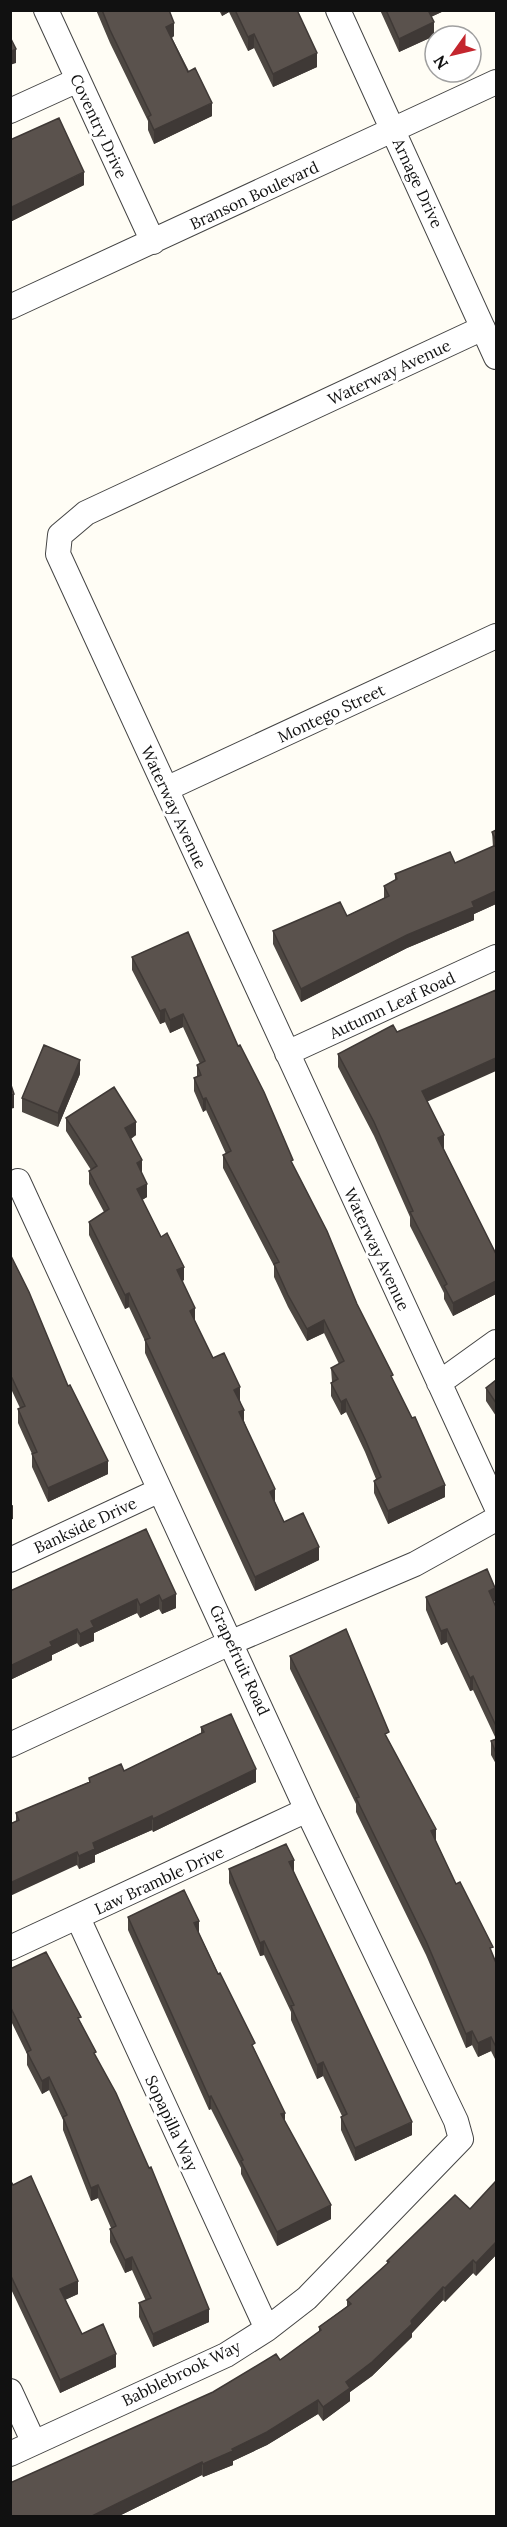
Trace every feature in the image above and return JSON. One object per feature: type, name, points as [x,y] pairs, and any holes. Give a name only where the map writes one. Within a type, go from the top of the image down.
[{"type":"street","name":"Coventry Drive","points":[[46,10],[153,242]]},
{"type":"street","name":"Arnage Drive","points":[[338,10],[496,357]]},
{"type":"street","points":[[10,111],[78,80]]},
{"type":"street","name":"Branson Boulevard","points":[[10,307],[496,82]]},
{"type":"street","name":"Waterway Avenue","points":[[483,328],[86,513],[60,535],[58,554],[496,1506]]},
{"type":"street","name":"Montego Street","points":[[166,789],[496,636]]},
{"type":"street","name":"Autumn Leaf Road","points":[[287,1053],[496,957]]},
{"type":"street","name":"Grapefruit Road","points":[[14,1183],[232,1642],[307,1810],[456,2121],[461,2139]]},
{"type":"street","points":[[439,1383],[496,1342]]},
{"type":"street","name":"Bankside Drive","points":[[10,1560],[160,1491]]},
{"type":"street","points":[[10,1745],[232,1642],[415,1564],[496,1519]]},
{"type":"street","name":"Law Bramble Drive","points":[[10,1948],[307,1810]]},
{"type":"street","name":"Sopapilla Way","points":[[78,1918],[267,2329]]},
{"type":"street","name":"Babblebrook Way","points":[[10,2454],[226,2355],[267,2329],[307,2298],[461,2139]]},
{"type":"street","points":[[10,2391],[34,2443]]},
{"type":"building","points":[[102,10],[169,10],[174,23],[166,27],[188,72],[195,68],[212,103],[154,130],[148,117],[151,115]]},
{"type":"building","points":[[235,10],[297,10],[317,53],[273,74],[254,34],[248,37]]},
{"type":"building","points":[[386,10],[428,10],[434,22],[423,24],[423,27],[399,39]]},
{"type":"building","points":[[10,37],[16,49],[10,52]]},
{"type":"building","points":[[59,118],[84,172],[12,207],[10,203],[10,140]]},
{"type":"building","points":[[496,845],[496,891],[472,902],[474,907],[407,935],[301,989],[273,931],[340,902],[347,916],[389,896],[384,886],[397,879],[395,874],[450,852],[455,863]]},
{"type":"building","points":[[188,932],[238,1046],[240,1045],[264,1092],[293,1160],[291,1161],[327,1231],[357,1304],[412,1418],[415,1417],[445,1485],[388,1511],[374,1481],[381,1477],[365,1439],[346,1399],[341,1402],[331,1383],[338,1379],[331,1368],[344,1361],[324,1320],[307,1329],[288,1295],[274,1264],[279,1262],[223,1155],[231,1151],[194,1078],[201,1075],[197,1065],[205,1061],[183,1014],[170,1020],[165,1009],[160,1011],[132,957]]},
{"type":"building","points":[[496,990],[496,1058],[422,1091],[444,1135],[438,1138],[496,1254],[496,1281],[453,1303],[444,1286],[447,1284],[410,1212],[413,1211],[374,1122],[338,1054],[393,1025],[397,1032]]},
{"type":"building","points":[[44,1045],[80,1060],[58,1113],[22,1098]]},
{"type":"building","points":[[10,1082],[14,1094],[10,1096]]},
{"type":"building","points":[[114,1087],[136,1122],[125,1128],[142,1160],[137,1163],[147,1184],[137,1189],[161,1237],[167,1233],[184,1267],[177,1270],[195,1308],[190,1311],[213,1358],[224,1353],[240,1387],[234,1390],[244,1410],[239,1412],[275,1489],[270,1492],[284,1522],[303,1513],[319,1547],[255,1577],[145,1340],[150,1338],[129,1293],[125,1295],[89,1222],[109,1209],[89,1171],[97,1166],[66,1118]]},
{"type":"building","points":[[10,1254],[29,1292],[68,1386],[70,1385],[108,1461],[48,1488],[32,1454],[37,1452],[18,1409],[25,1406],[12,1378],[10,1379]]},
{"type":"building","points":[[496,1380],[496,1403],[486,1388]]},
{"type":"building","points":[[146,1529],[176,1594],[162,1601],[159,1595],[140,1605],[137,1599],[91,1621],[94,1627],[80,1634],[77,1629],[50,1642],[52,1646],[10,1666],[10,1591]]},
{"type":"building","points":[[487,1569],[495,1588],[489,1591],[496,1607],[496,1726],[473,1676],[470,1678],[447,1629],[441,1631],[426,1597]]},
{"type":"building","points":[[346,1629],[389,1732],[385,1734],[436,1829],[431,1831],[456,1884],[460,1882],[493,1947],[490,1948],[496,1963],[496,2047],[491,2037],[478,2043],[472,2031],[466,2034],[426,1941],[356,1798],[359,1797],[290,1656]]},
{"type":"building","points":[[231,1714],[256,1769],[153,1819],[152,1816],[93,1843],[95,1849],[79,1856],[77,1852],[10,1883],[10,1824],[19,1820],[16,1813],[90,1782],[89,1778],[121,1764],[124,1771],[204,1732],[201,1727]]},
{"type":"building","points":[[496,1739],[496,1753],[491,1741]]},
{"type":"building","points":[[286,1844],[294,1860],[289,1862],[412,2122],[355,2148],[341,2117],[347,2114],[323,2062],[317,2065],[291,2006],[294,2005],[264,1941],[260,1943],[229,1869]]},
{"type":"building","points":[[184,1890],[199,1921],[194,1923],[255,2043],[252,2045],[285,2113],[281,2114],[331,2205],[277,2232],[211,2096],[209,2097],[128,1917]]},
{"type":"building","points":[[46,1952],[81,2017],[78,2018],[96,2052],[94,2053],[116,2093],[149,2168],[151,2167],[209,2309],[153,2334],[139,2303],[151,2298],[132,2257],[125,2260],[110,2229],[116,2226],[98,2185],[91,2188],[63,2117],[67,2115],[49,2077],[42,2081],[27,2052],[31,2050],[10,2006],[10,1969]]},
{"type":"building","points":[[31,2176],[78,2281],[60,2289],[82,2334],[103,2324],[116,2354],[60,2380],[10,2274],[10,2180],[13,2185]]},
{"type":"building","points":[[496,2181],[496,2242],[476,2263],[473,2260],[445,2288],[443,2287],[411,2321],[412,2324],[372,2362],[346,2382],[350,2388],[323,2407],[318,2400],[267,2432],[232,2449],[233,2451],[203,2464],[202,2462],[90,2517],[10,2517],[10,2483],[213,2392],[276,2354],[280,2360],[321,2330],[319,2327],[351,2304],[347,2300],[389,2262],[387,2261],[455,2195],[470,2209]]}]
